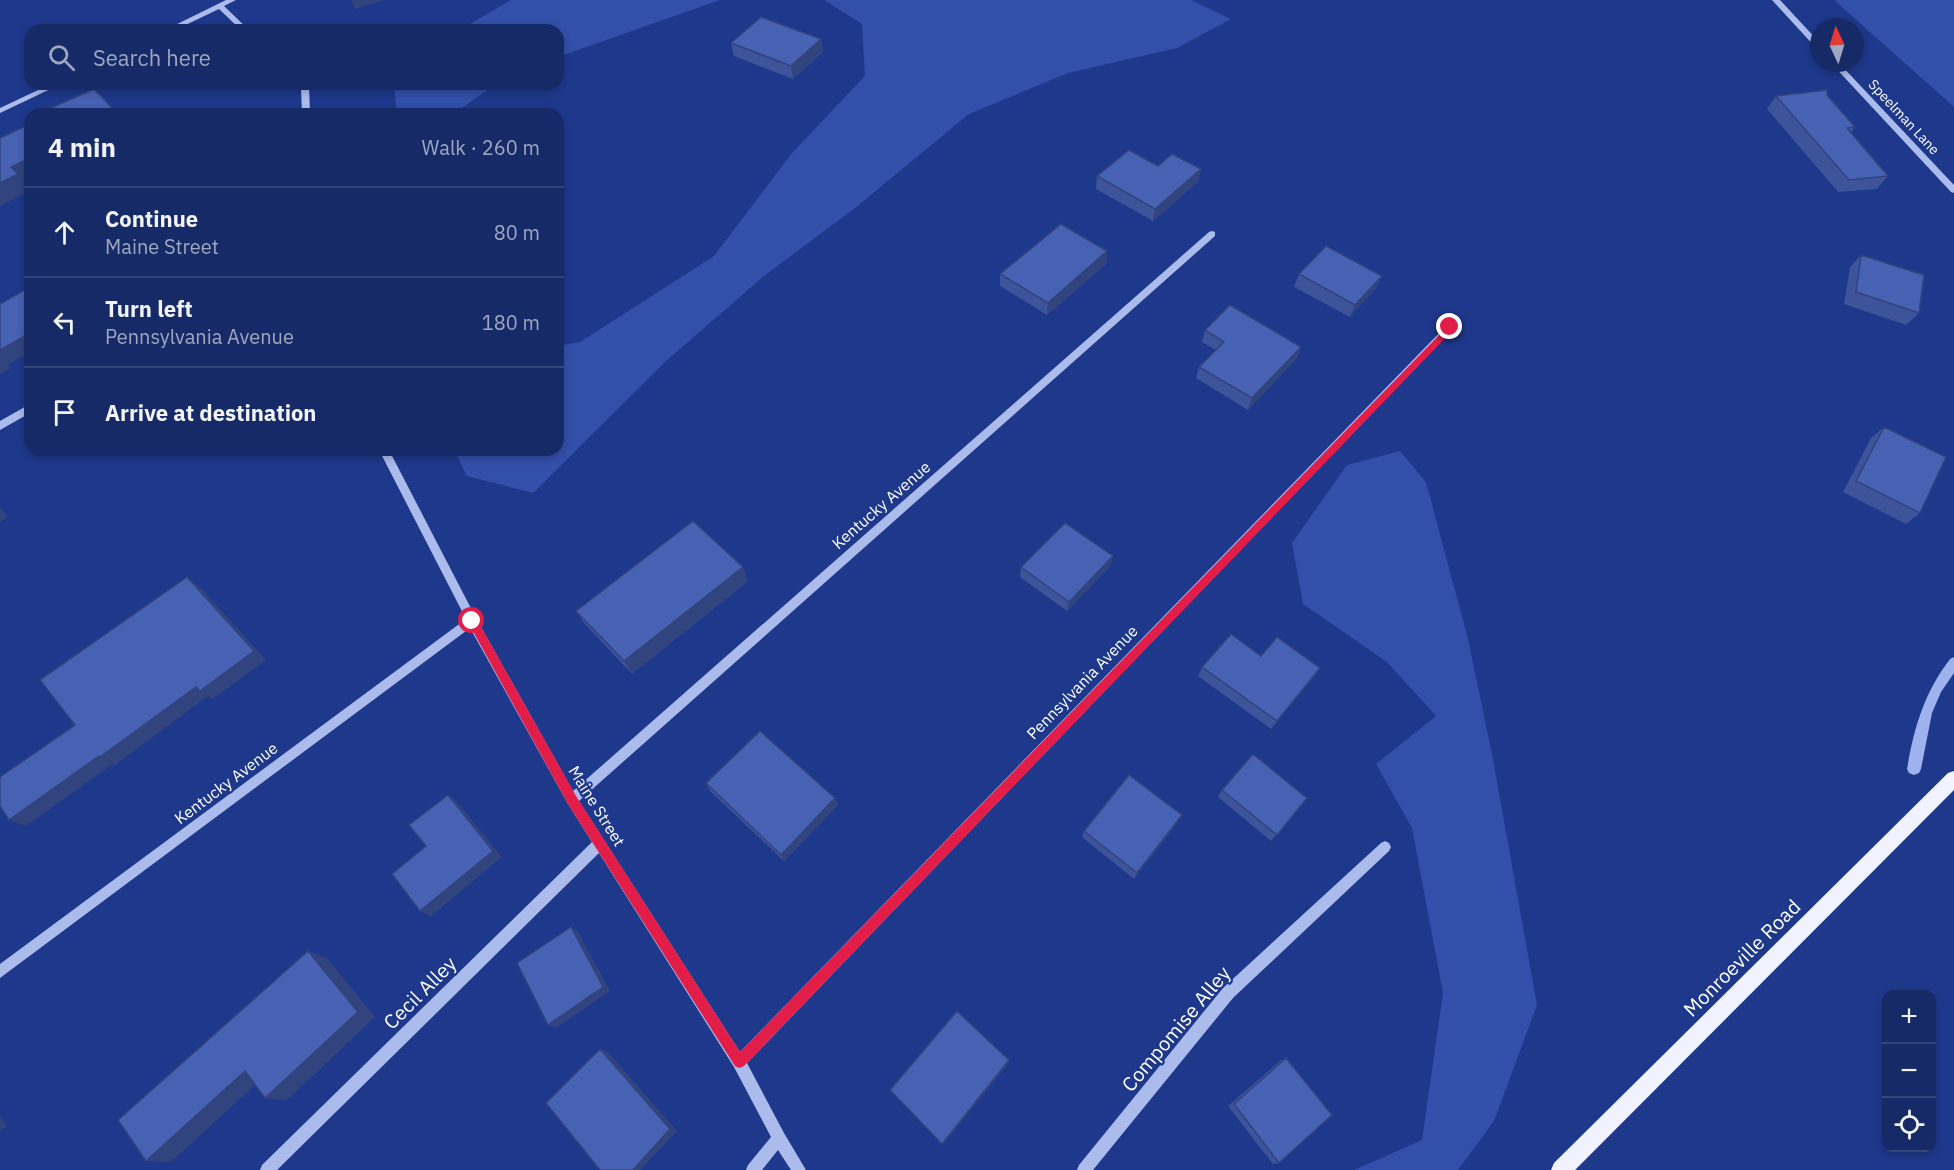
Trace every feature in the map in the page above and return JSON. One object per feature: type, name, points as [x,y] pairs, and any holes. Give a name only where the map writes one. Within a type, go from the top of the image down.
[{"type":"main road","name":"Monroeville Road","points":[[1561,1170],[1954,779]]},
{"type":"street","points":[[182,24],[232,0]]},
{"type":"street","points":[[1776,0],[1810,36]]},
{"type":"street","points":[[220,6],[239,24]]},
{"type":"street","name":"Speelman Lane","points":[[1843,72],[1954,190]]},
{"type":"street","points":[[0,111],[44,90]]},
{"type":"street","points":[[305,90],[306,108]]},
{"type":"street","name":"Kentucky Avenue","points":[[572,800],[1212,234]]},
{"type":"street","name":"Pennsylvania Avenue","points":[[739,1062],[1450,327]]},
{"type":"street","points":[[0,426],[24,412]]},
{"type":"street","name":"Maine Street","points":[[387,456],[472,621],[572,800],[739,1062],[779,1138],[799,1170]]},
{"type":"street","name":"Kentucky Avenue","points":[[0,972],[472,621]]},
{"type":"street","name":"Cecil Alley","points":[[267,1170],[600,843]]},
{"type":"street","name":"Compomise Alley","points":[[1084,1170],[1228,993],[1385,847]]},
{"type":"street","points":[[753,1170],[779,1138]]},
{"type":"shaded area","points":[[511,0],[720,0],[564,55],[564,24],[470,24]]},
{"type":"shaded area","points":[[824,0],[1191,0],[1231,19],[1177,48],[1068,73],[969,114],[855,208],[764,276],[665,362],[533,493],[467,476],[457,456],[564,456],[564,345],[580,342],[714,256],[792,153],[865,76],[862,24]]},
{"type":"shaded area","points":[[1834,0],[1954,0],[1954,107],[1864,27],[1864,18],[1854,18]]},
{"type":"shaded area","points":[[395,90],[487,90],[462,108],[396,108]]},
{"type":"shaded area","points":[[1400,451],[1426,482],[1468,639],[1492,754],[1537,1005],[1494,1121],[1458,1170],[1354,1170],[1422,1140],[1443,993],[1412,828],[1376,764],[1436,716],[1387,662],[1303,604],[1292,543],[1347,465]]},
{"type":"building","points":[[761,17],[821,39],[791,66],[731,43]]},
{"type":"building","points":[[95,90],[112,108],[51,108]]},
{"type":"building","points":[[1827,90],[1827,95],[1855,127],[1847,128],[1888,176],[1849,180],[1776,96]]},
{"type":"building","points":[[24,127],[24,161],[11,167],[18,174],[0,183],[0,138]]},
{"type":"building","points":[[1129,150],[1158,166],[1172,154],[1201,169],[1155,209],[1097,176]]},
{"type":"building","points":[[1061,224],[1107,251],[1048,303],[1000,274]]},
{"type":"building","points":[[1326,246],[1382,276],[1355,305],[1299,274]]},
{"type":"building","points":[[1861,255],[1924,275],[1919,313],[1856,292]]},
{"type":"building","points":[[24,290],[24,336],[0,350],[0,304]]},
{"type":"building","points":[[1230,305],[1301,347],[1252,398],[1199,367],[1224,342],[1205,330]]},
{"type":"building","points":[[1884,427],[1946,457],[1920,513],[1856,481]]},
{"type":"building","points":[[693,521],[743,567],[624,661],[576,611]]},
{"type":"building","points":[[1065,523],[1113,556],[1069,602],[1021,567]]},
{"type":"building","points":[[187,577],[254,651],[200,691],[196,687],[9,820],[0,806],[0,777],[75,725],[40,680]]},
{"type":"building","points":[[1231,634],[1261,656],[1277,637],[1320,668],[1277,721],[1202,667]]},
{"type":"building","points":[[760,731],[835,798],[781,855],[706,783]]},
{"type":"building","points":[[1253,754],[1307,798],[1277,835],[1222,790]]},
{"type":"building","points":[[1129,775],[1182,815],[1137,873],[1084,831]]},
{"type":"building","points":[[448,795],[493,851],[420,911],[392,874],[426,846],[409,825]]},
{"type":"building","points":[[571,927],[603,987],[548,1025],[517,963]]},
{"type":"building","points":[[308,951],[358,1012],[265,1098],[245,1071],[146,1161],[118,1120]]},
{"type":"building","points":[[957,1011],[1009,1060],[942,1144],[890,1090]]},
{"type":"building","points":[[600,1049],[670,1129],[633,1170],[600,1170],[546,1103]]},
{"type":"building","points":[[1286,1058],[1332,1115],[1279,1163],[1234,1104]]},
{"type":"waterway","points":[[1914,769],[1919,739],[1930,701],[1936,688],[1954,663]]},
{"type":"route","points":[[472,621],[572,800],[739,1062],[1450,327]]}]
